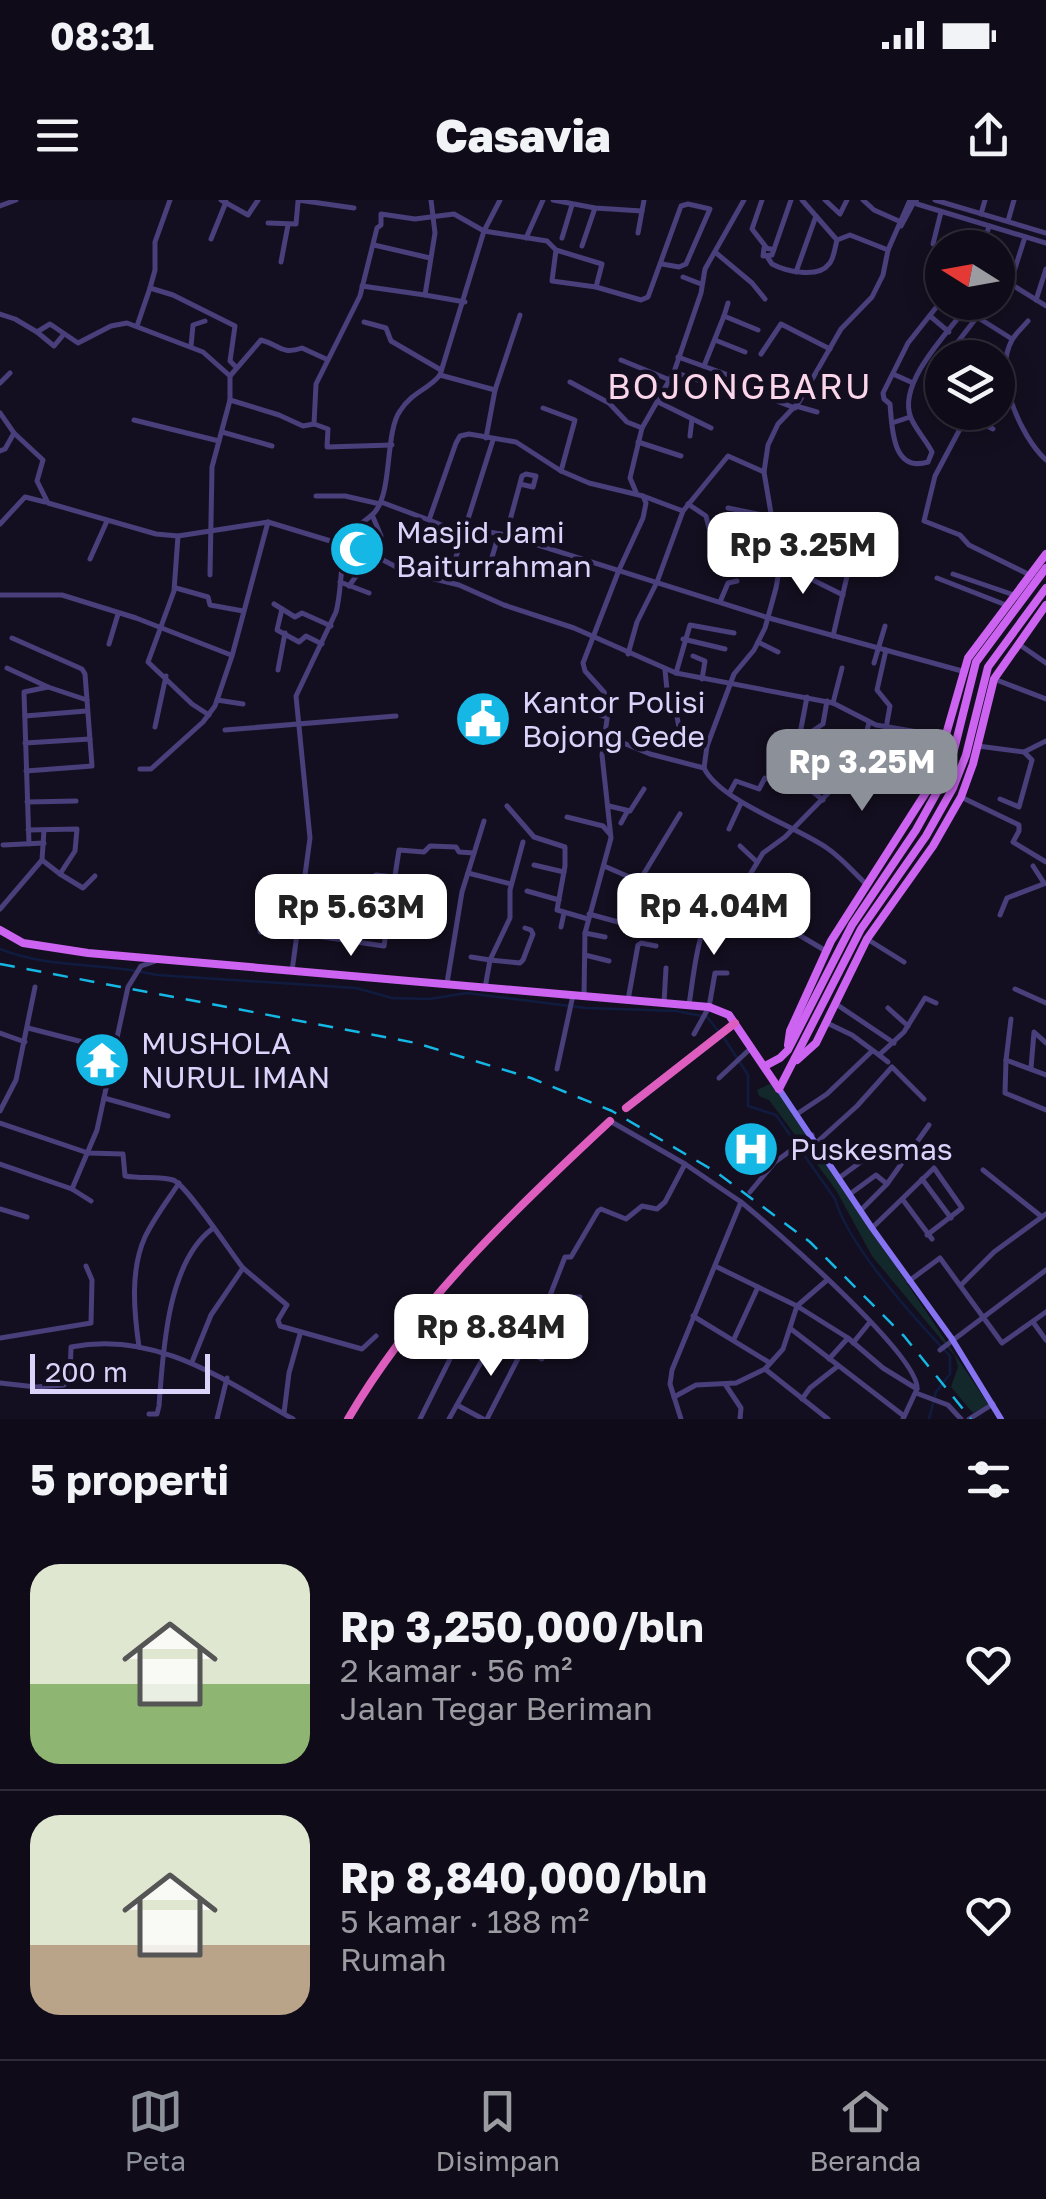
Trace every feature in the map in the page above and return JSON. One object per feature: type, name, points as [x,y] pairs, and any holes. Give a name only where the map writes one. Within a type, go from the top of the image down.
[{"type":"highway","points":[[626,1108],[735,1023]]},
{"type":"highway","points":[[348,1419],[416,1320],[458,1268],[610,1120]]},
{"type":"main road","points":[[765,1066],[788,1050],[868,886],[932,783],[948,737],[962,672],[976,645],[1046,554]]},
{"type":"main road","points":[[779,1089],[840,946],[931,805],[954,754],[976,662],[1046,568]]},
{"type":"main road","points":[[788,1050],[790,1031],[826,951],[840,946],[941,811],[961,773],[988,667],[1046,588]]},
{"type":"main road","points":[[793,1063],[810,1051],[867,939],[933,846],[961,797],[994,679],[1046,605]]},
{"type":"main road","points":[[972,727],[985,713]]},
{"type":"main road","points":[[931,805],[941,811]]},
{"type":"main road","points":[[0,930],[38,947],[572,999],[584,996],[664,1002],[728,1015],[909,1282],[946,1345],[1001,1419]]},
{"type":"main road","points":[[840,946],[859,956]]},
{"type":"street","points":[[0,206],[16,200]]},
{"type":"street","points":[[137,326],[155,270],[155,242],[170,200]]},
{"type":"street","points":[[211,239],[223,201],[248,215],[258,200]]},
{"type":"street","points":[[425,295],[431,258],[432,200]]},
{"type":"street","points":[[292,971],[310,838],[304,795],[304,746],[296,696],[331,626],[340,597],[339,570],[346,546],[360,523],[373,517],[381,503],[399,412],[413,393],[433,383],[441,372],[484,231],[500,200]]},
{"type":"street","points":[[526,238],[543,200]]},
{"type":"street","points":[[555,200],[642,212]]},
{"type":"street","points":[[638,233],[644,200]]},
{"type":"street","points":[[584,996],[586,933],[610,840],[610,806],[603,766],[607,698],[584,667],[592,637],[644,518],[646,503],[632,488],[630,478],[642,428],[674,372],[715,252],[744,200]]},
{"type":"street","points":[[762,200],[752,228],[768,248]]},
{"type":"street","points":[[791,200],[762,254],[779,268],[796,272],[826,268],[837,240],[850,235],[888,250]]},
{"type":"street","points":[[802,200],[837,240]]},
{"type":"street","points":[[825,200],[840,214],[847,200]]},
{"type":"street","points":[[864,200],[900,225]]},
{"type":"street","points":[[868,886],[844,861],[742,802],[710,778],[704,768],[707,746],[734,674],[758,642],[769,618],[781,564],[764,472],[772,436],[795,407],[844,325],[872,297],[884,274],[888,250],[913,200],[1043,242],[1046,220]]},
{"type":"street","points":[[935,200],[1044,232]]},
{"type":"street","points":[[981,214],[985,200]]},
{"type":"street","points":[[1008,222],[1014,200]]},
{"type":"street","points":[[268,223],[298,222],[298,201],[354,208]]},
{"type":"street","points":[[562,238],[572,205]]},
{"type":"street","points":[[314,424],[316,384],[360,296],[382,214],[414,218],[454,214],[484,231],[552,243],[556,250],[552,281],[645,300],[662,264],[681,206],[710,209],[686,264],[679,268],[662,264]]},
{"type":"street","points":[[582,246],[595,208]]},
{"type":"street","points":[[937,230],[942,212]]},
{"type":"street","points":[[796,272],[816,216]]},
{"type":"street","points":[[988,230],[992,217]]},
{"type":"street","points":[[282,262],[288,225]]},
{"type":"street","points":[[1015,268],[1025,237]]},
{"type":"street","points":[[374,244],[431,258]]},
{"type":"street","points":[[556,250],[602,264],[596,288]]},
{"type":"street","points":[[715,252],[765,299]]},
{"type":"street","points":[[1036,300],[1046,268]]},
{"type":"street","points":[[682,277],[702,284]]},
{"type":"street","points":[[362,286],[465,302]]},
{"type":"street","points":[[1015,287],[1046,306]]},
{"type":"street","points":[[150,288],[235,326],[230,360],[236,368]]},
{"type":"street","points":[[704,366],[728,303]]},
{"type":"street","points":[[0,314],[15,318],[54,346],[64,334]]},
{"type":"street","points":[[448,582],[489,439],[494,390],[520,315]]},
{"type":"street","points":[[724,316],[758,330]]},
{"type":"street","points":[[960,340],[978,317],[1012,339],[1028,321]]},
{"type":"street","points":[[927,320],[908,343],[883,396],[890,404],[892,440],[905,459],[924,464],[931,459],[932,452],[910,417],[908,402],[913,383],[958,320]]},
{"type":"street","points":[[935,320],[949,332]]},
{"type":"street","points":[[191,346],[194,325],[205,321]]},
{"type":"street","points":[[364,322],[386,328],[391,341],[441,372],[494,390]]},
{"type":"street","points":[[38,332],[50,324],[82,343],[111,326],[127,323],[191,346],[230,376]]},
{"type":"street","points":[[760,354],[781,324],[830,348]]},
{"type":"street","points":[[210,575],[212,467],[230,400],[230,376],[261,340],[284,351],[302,348],[326,360]]},
{"type":"street","points":[[714,340],[745,352]]},
{"type":"street","points":[[678,357],[731,376]]},
{"type":"street","points":[[621,360],[670,380]]},
{"type":"street","points":[[674,372],[724,389]]},
{"type":"street","points":[[0,383],[10,373]]},
{"type":"street","points":[[892,373],[913,383]]},
{"type":"street","points":[[570,382],[609,404],[627,422],[642,428]]},
{"type":"street","points":[[230,400],[280,414],[303,426],[314,424],[328,429],[327,447],[392,445]]},
{"type":"street","points":[[774,400],[817,412]]},
{"type":"street","points":[[658,402],[711,428]]},
{"type":"street","points":[[1015,406],[1030,443],[1046,460]]},
{"type":"street","points":[[543,408],[575,420],[561,471]]},
{"type":"street","points":[[0,413],[14,433],[43,460],[37,481],[48,503]]},
{"type":"street","points":[[892,423],[910,417]]},
{"type":"street","points":[[690,436],[692,418]]},
{"type":"street","points":[[134,420],[220,441]]},
{"type":"street","points":[[958,430],[935,476],[924,521],[960,534],[969,545],[1030,574]]},
{"type":"street","points":[[222,432],[272,446]]},
{"type":"street","points":[[0,450],[5,449],[14,433]]},
{"type":"street","points":[[429,520],[456,442],[460,436],[469,434],[516,442],[561,471],[589,483],[683,511]]},
{"type":"street","points":[[638,442],[681,456]]},
{"type":"street","points":[[628,654],[637,622],[688,504],[728,456],[764,472]]},
{"type":"street","points":[[486,577],[520,484]]},
{"type":"street","points":[[316,496],[381,503],[465,531],[472,527],[502,534],[769,618],[962,672]]},
{"type":"street","points":[[0,524],[25,497],[107,521],[178,536],[268,522],[346,546]]},
{"type":"street","points":[[688,504],[706,516],[710,528],[725,535],[777,541]]},
{"type":"street","points":[[728,508],[772,517]]},
{"type":"street","points":[[349,586],[381,536],[373,517]]},
{"type":"street","points":[[90,559],[107,521]]},
{"type":"street","points":[[140,770],[151,770],[209,715],[218,700],[268,522]]},
{"type":"street","points":[[178,536],[174,588],[148,662],[209,715]]},
{"type":"street","points":[[833,636],[848,572],[874,536]]},
{"type":"street","points":[[374,551],[380,559],[406,572],[448,582],[666,670],[830,702],[869,722],[948,737]]},
{"type":"street","points":[[781,564],[843,595]]},
{"type":"street","points":[[953,574],[1014,595]]},
{"type":"street","points":[[937,578],[1006,605]]},
{"type":"street","points":[[340,582],[369,593]]},
{"type":"street","points":[[720,602],[728,583],[737,582]]},
{"type":"street","points":[[174,588],[208,596],[210,605],[244,611]]},
{"type":"street","points":[[0,595],[62,594],[232,656]]},
{"type":"street","points":[[274,604],[296,617],[302,613],[331,626]]},
{"type":"street","points":[[282,609],[276,628],[299,642],[306,636],[322,644]]},
{"type":"street","points":[[109,644],[118,614]]},
{"type":"street","points":[[676,673],[683,639],[691,624],[734,633]]},
{"type":"street","points":[[874,663],[885,626]]},
{"type":"street","points":[[278,670],[285,632]]},
{"type":"street","points":[[12,638],[82,670],[87,700],[90,768],[26,771]]},
{"type":"street","points":[[683,639],[725,649]]},
{"type":"street","points":[[758,642],[778,652]]},
{"type":"street","points":[[1018,644],[1046,663]]},
{"type":"street","points":[[883,745],[890,706],[877,690],[886,650]]},
{"type":"street","points":[[694,656],[705,660],[702,679]]},
{"type":"street","points":[[7,668],[87,700]]},
{"type":"street","points":[[814,730],[823,724],[842,668]]},
{"type":"street","points":[[666,670],[667,690],[674,700],[682,744],[707,746]]},
{"type":"street","points":[[155,727],[166,676]]},
{"type":"street","points":[[994,679],[1046,699]]},
{"type":"street","points":[[29,844],[24,690],[48,687]]},
{"type":"street","points":[[807,698],[798,744],[788,764],[800,770],[799,781],[823,800]]},
{"type":"street","points":[[548,699],[606,717]]},
{"type":"street","points":[[218,700],[243,704]]},
{"type":"street","points":[[24,716],[88,710]]},
{"type":"street","points":[[225,730],[396,716]]},
{"type":"street","points":[[689,1005],[705,920],[721,895],[740,891],[757,862],[839,784],[861,752],[869,722]]},
{"type":"street","points":[[604,735],[650,754],[704,768]]},
{"type":"street","points":[[25,743],[90,739]]},
{"type":"street","points":[[978,746],[1024,752],[1046,742]]},
{"type":"street","points":[[1000,799],[1018,807],[1032,760],[1024,752]]},
{"type":"street","points":[[730,792],[736,781],[758,789],[765,778],[786,786]]},
{"type":"street","points":[[839,784],[865,797],[878,782]]},
{"type":"street","points":[[621,823],[644,789]]},
{"type":"street","points":[[961,797],[1019,825],[1013,842],[1046,862]]},
{"type":"street","points":[[27,802],[76,801]]},
{"type":"street","points":[[729,829],[742,802]]},
{"type":"street","points":[[506,806],[526,832],[565,846],[557,910],[629,925],[640,880],[680,814]]},
{"type":"street","points":[[610,806],[627,812]]},
{"type":"street","points":[[567,817],[603,826],[610,840]]},
{"type":"street","points":[[446,986],[468,873],[484,822]]},
{"type":"street","points":[[28,830],[77,830],[75,851],[60,874]]},
{"type":"street","points":[[0,910],[42,860],[44,830]]},
{"type":"street","points":[[485,988],[490,960],[508,925],[522,842]]},
{"type":"street","points":[[3,845],[44,843]]},
{"type":"street","points":[[262,902],[260,932],[325,936],[384,946],[400,850],[424,852],[430,846],[456,847],[459,852],[474,853]]},
{"type":"street","points":[[740,846],[757,862]]},
{"type":"street","points":[[42,860],[82,888],[95,876]]},
{"type":"street","points":[[534,865],[564,872]]},
{"type":"street","points":[[604,866],[666,893]]},
{"type":"street","points":[[1000,915],[1006,898],[1045,883],[1033,866]]},
{"type":"street","points":[[468,873],[512,884]]},
{"type":"street","points":[[325,936],[338,880],[394,878]]},
{"type":"street","points":[[527,891],[559,900]]},
{"type":"street","points":[[561,927],[564,913]]},
{"type":"street","points":[[471,957],[520,963],[532,934],[532,930],[524,928]]},
{"type":"street","points":[[794,932],[826,951]]},
{"type":"street","points":[[586,933],[605,937]]},
{"type":"street","points":[[867,939],[904,962]]},
{"type":"street","points":[[628,1000],[638,945],[656,946]]},
{"type":"street","points":[[585,955],[609,961]]},
{"type":"street","points":[[72,1189],[88,1153],[104,1098],[126,992],[141,966],[159,958]]},
{"type":"street","points":[[664,1002],[666,968]]},
{"type":"street","points":[[694,1034],[707,1010],[715,973],[727,973]]},
{"type":"street","points":[[0,1111],[16,1080],[35,987]]},
{"type":"street","points":[[1014,989],[1046,1003]]},
{"type":"street","points":[[880,1055],[908,1026],[925,998],[936,1004]]},
{"type":"street","points":[[557,1069],[572,999]]},
{"type":"street","points":[[836,1004],[894,1042]]},
{"type":"street","points":[[888,1008],[908,1026]]},
{"type":"street","points":[[1010,1018],[1006,1093],[1046,1110]]},
{"type":"street","points":[[827,1023],[852,1035],[888,1062]]},
{"type":"street","points":[[28,1028],[114,1050]]},
{"type":"street","points":[[1031,1068],[1034,1032],[1046,1042]]},
{"type":"street","points":[[0,1033],[26,1042]]},
{"type":"street","points":[[719,1078],[752,1046]]},
{"type":"street","points":[[797,1114],[826,1094],[872,1051]]},
{"type":"street","points":[[1006,1060],[1046,1075]]},
{"type":"street","points":[[750,1192],[775,1162],[814,1139],[857,1106],[892,1067],[924,1099]]},
{"type":"street","points":[[104,1098],[168,1116]]},
{"type":"street","points":[[610,1120],[741,1202],[787,1240],[870,1322],[915,1374],[917,1391],[904,1418],[791,1329]]},
{"type":"street","points":[[0,1123],[88,1153],[123,1154],[125,1176],[179,1182],[243,1268],[287,1305],[278,1320],[280,1326],[362,1349],[376,1336]]},
{"type":"street","points":[[860,1211],[887,1184],[929,1125]]},
{"type":"street","points":[[839,1178],[862,1161]]},
{"type":"street","points":[[0,1164],[72,1189],[91,1200]]},
{"type":"street","points":[[457,1406],[485,1419],[565,1257],[571,1257],[601,1208],[626,1220],[642,1206],[657,1209],[665,1202],[685,1164]]},
{"type":"street","points":[[872,1228],[932,1168],[962,1206],[929,1237],[903,1200]]},
{"type":"street","points":[[961,1285],[994,1252],[1044,1216],[983,1170]]},
{"type":"street","points":[[850,1194],[876,1175],[887,1184]]},
{"type":"street","points":[[922,1178],[951,1218]]},
{"type":"street","points":[[139,1348],[134,1309],[137,1266],[144,1238],[179,1182]]},
{"type":"street","points":[[673,1419],[680,1415],[670,1384],[672,1370],[741,1202]]},
{"type":"street","points":[[0,1209],[27,1218]]},
{"type":"street","points":[[149,1414],[157,1414],[159,1406],[163,1355],[184,1265],[190,1250],[212,1229]]},
{"type":"street","points":[[909,1282],[938,1257],[1002,1343],[1046,1312]]},
{"type":"street","points":[[0,1338],[91,1323],[92,1280],[86,1266]]},
{"type":"street","points":[[715,1266],[797,1306],[851,1340],[917,1391],[948,1404],[960,1419]]},
{"type":"street","points":[[192,1362],[211,1316],[243,1268]]},
{"type":"street","points":[[946,1345],[1046,1270]]},
{"type":"street","points":[[674,1396],[696,1385],[736,1383],[767,1366],[782,1348],[797,1306],[827,1280]]},
{"type":"street","points":[[734,1339],[758,1287]]},
{"type":"street","points":[[548,1298],[580,1298]]},
{"type":"street","points":[[693,1316],[734,1339],[828,1419]]},
{"type":"street","points":[[420,1419],[469,1321],[495,1337]]},
{"type":"street","points":[[828,1359],[870,1322]]},
{"type":"street","points":[[1033,1322],[1046,1340]]},
{"type":"street","points":[[449,1419],[495,1337],[514,1329],[528,1336]]},
{"type":"street","points":[[284,1414],[289,1373],[300,1334]]},
{"type":"street","points":[[0,1383],[64,1385],[70,1378],[71,1348],[118,1343],[192,1362],[227,1378],[293,1419]]},
{"type":"street","points":[[522,1349],[542,1359]]},
{"type":"street","points":[[802,1399],[838,1366]]},
{"type":"street","points":[[217,1419],[227,1378]]},
{"type":"street","points":[[725,1384],[740,1407],[740,1419]]},
{"type":"street","points":[[970,1419],[993,1404]]},
{"type":"green space","points":[[772,1083],[989,1405],[973,1413],[951,1387],[958,1367],[955,1356],[872,1256],[836,1190],[769,1100],[759,1096],[757,1090]]},
{"type":"waterway","points":[[0,949],[58,963],[157,975],[356,988],[392,998],[429,999],[467,993],[586,1008],[676,1011],[707,1017],[719,1032]]},
{"type":"waterway","points":[[724,1038],[748,1075],[748,1106],[776,1115],[835,1199],[868,1260],[950,1356],[950,1374],[936,1392],[929,1419]]},
{"type":"railway","points":[[0,964],[416,1043],[531,1078],[612,1111],[716,1172],[810,1242],[904,1336],[971,1419]]},
{"type":"place","name":"Masjid Jami Baiturrahman","points":[[357,549]]},
{"type":"place","name":"Kantor Polisi Bojong Gede","points":[[483,719]]},
{"type":"place","name":"MUSHOLA NURUL IMAN","points":[[102,1060]]},
{"type":"place","name":"Puskesmas","points":[[751,1149]]},
{"type":"district","name":"BOJONGBARU","points":[[740,386]]}]
